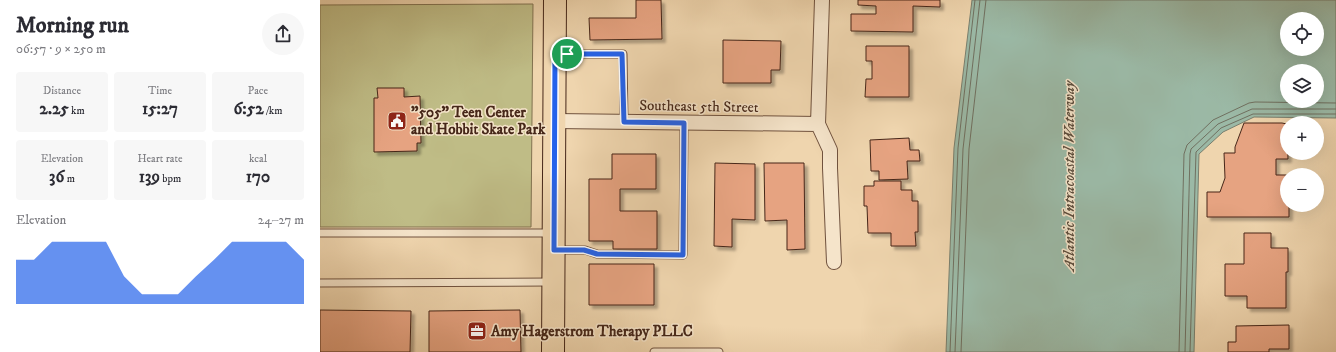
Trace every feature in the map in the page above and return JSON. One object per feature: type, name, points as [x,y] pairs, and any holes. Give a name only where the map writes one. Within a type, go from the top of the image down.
[{"type":"main road","points":[[554,352],[555,0]]},
{"type":"street","points":[[822,0],[818,124],[830,150],[834,262]]},
{"type":"street","name":"Southeast 5th Street","points":[[555,121],[818,124]]},
{"type":"lane","points":[[555,54],[622,54],[624,122]]},
{"type":"lane","points":[[320,233],[554,241],[597,254],[683,255],[684,123]]},
{"type":"lane","points":[[320,283],[554,282]]},
{"type":"lane","points":[[654,352],[719,352]]},
{"type":"shaded area","points":[[533,4],[531,227],[320,227],[320,5]]},
{"type":"water","name":"Atlantic Intracoastal Waterway","points":[[972,0],[1336,0],[1336,118],[1324,118],[1324,116],[1254,117],[1223,132],[1199,154],[1194,352],[946,352],[954,148]]},
{"type":"building","points":[[636,0],[661,0],[662,39],[590,40],[589,18],[636,18]]},
{"type":"building","points":[[858,0],[940,0],[940,7],[913,6],[913,32],[851,31],[851,14],[876,14],[876,6],[858,5]]},
{"type":"building","points":[[723,40],[781,41],[780,70],[771,70],[771,83],[723,83]]},
{"type":"building","points":[[866,46],[909,46],[909,97],[865,97],[866,79],[872,79],[872,61],[866,61]]},
{"type":"building","name":"\"505\" Teen Center and Hobbit Skate Park","points":[[377,88],[404,88],[404,97],[420,96],[421,143],[417,143],[417,151],[374,152],[374,98],[378,98]]},
{"type":"building","points":[[1244,123],[1280,123],[1280,159],[1276,159],[1276,175],[1280,175],[1280,212],[1289,212],[1289,217],[1207,217],[1207,192],[1220,192],[1225,178],[1224,153],[1235,153],[1235,147]]},
{"type":"building","points":[[909,138],[910,150],[919,150],[920,161],[907,161],[908,179],[879,180],[879,171],[871,171],[870,140]]},
{"type":"building","points":[[612,154],[656,154],[656,189],[620,189],[620,211],[657,211],[657,249],[613,249],[613,241],[589,241],[589,179],[612,179]]},
{"type":"building","points":[[715,163],[755,164],[755,220],[732,219],[732,247],[714,246]]},
{"type":"building","points":[[764,163],[804,163],[805,249],[787,250],[787,220],[765,221]]},
{"type":"building","points":[[874,181],[901,181],[901,190],[912,190],[912,201],[918,201],[918,232],[915,232],[916,246],[891,246],[891,233],[868,233],[867,206],[864,206],[864,186],[874,186]]},
{"type":"building","points":[[1244,233],[1271,233],[1271,248],[1288,248],[1286,308],[1247,308],[1247,296],[1225,296],[1225,264],[1244,264]]},
{"type":"building","points":[[589,264],[654,264],[654,305],[589,305]]},
{"type":"building","points":[[320,310],[411,311],[410,352],[320,352]]},
{"type":"building","points":[[520,310],[521,352],[429,352],[429,311]]},
{"type":"building","points":[[1289,325],[1289,349],[1269,349],[1269,352],[1228,352],[1228,342],[1236,342],[1236,326]]},
{"type":"place","name":"\"505\" Teen Center and Hobbit Skate Park","points":[[397,121]]},
{"type":"place","name":"Amy Hagerstrom Therapy PLLC","points":[[477,331]]},
{"type":"route","points":[[555,54],[567,54],[622,54],[624,122],[684,123],[683,255],[597,254],[584,250],[554,250],[555,54]]}]
